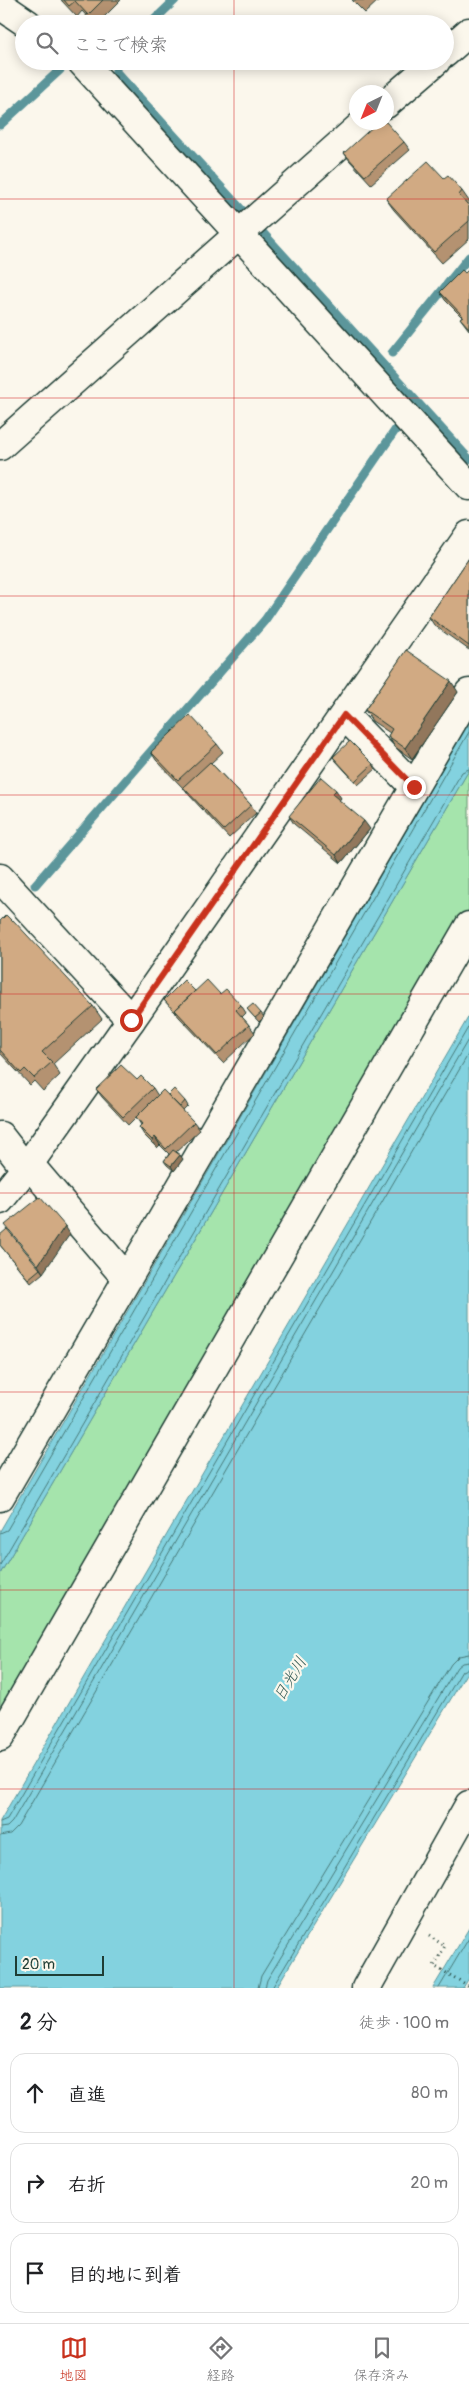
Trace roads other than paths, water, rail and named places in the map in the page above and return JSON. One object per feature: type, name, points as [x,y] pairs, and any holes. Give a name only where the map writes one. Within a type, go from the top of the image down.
[{"type":"street","points":[[0,5],[15,15]]},
{"type":"street","points":[[454,45],[469,32]]},
{"type":"street","points":[[90,70],[246,227],[469,486]]},
{"type":"street","points":[[394,97],[426,70]]},
{"type":"street","points":[[0,446],[357,130]]},
{"type":"street","points":[[0,1200],[27,1166],[131,1020],[469,535]]},
{"type":"street","points":[[0,1497],[126,1278],[469,693]]},
{"type":"street","points":[[344,715],[414,787]]},
{"type":"street","points":[[0,878],[131,1020]]},
{"type":"street","points":[[0,1738],[469,926]]},
{"type":"street","points":[[0,1136],[126,1278]]},
{"type":"street","points":[[366,1988],[469,1805]]},
{"type":"water","points":[[469,722],[469,770],[0,1574],[0,1531]]},
{"type":"water","name":"日光川","points":[[469,1016],[469,1669],[276,1988],[0,1988],[0,1821]]},
{"type":"water","points":[[469,1928],[469,1978],[463,1988],[433,1988]]},
{"type":"waterway","points":[[159,15],[175,0]]},
{"type":"waterway","points":[[0,125],[60,70]]},
{"type":"waterway","points":[[116,70],[469,459]]},
{"type":"waterway","points":[[392,353],[469,257]]},
{"type":"waterway","points":[[35,885],[265,620],[396,429]]}]
